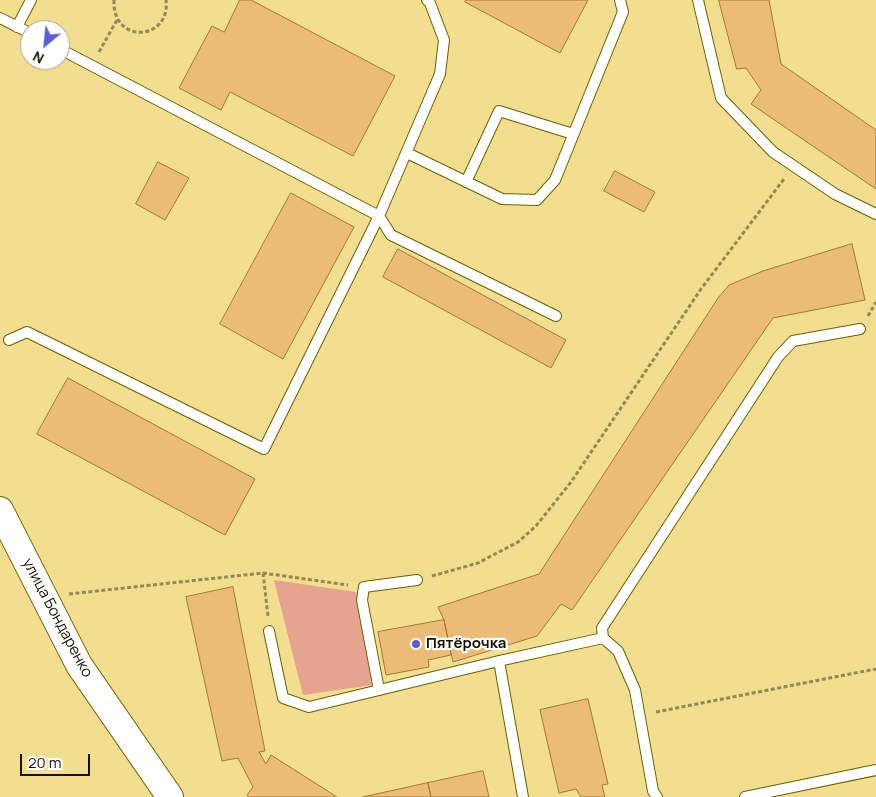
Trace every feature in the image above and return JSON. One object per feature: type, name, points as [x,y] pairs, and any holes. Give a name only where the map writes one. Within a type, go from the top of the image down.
[{"type":"street","name":"улица Бондаренко","points":[[0,510],[79,665],[170,797]]},
{"type":"lane","points":[[17,27],[31,0]]},
{"type":"lane","points":[[10,340],[27,332],[264,449],[379,216],[440,74],[444,40],[430,3],[427,0]]},
{"type":"lane","points":[[407,153],[502,199],[537,200],[554,180],[623,12],[620,0]]},
{"type":"lane","points":[[698,0],[721,98],[773,152],[835,194],[876,214]]},
{"type":"lane","points":[[0,18],[20,28]]},
{"type":"lane","points":[[70,54],[379,216],[391,235],[556,316]]},
{"type":"lane","points":[[466,182],[499,111],[573,134]]},
{"type":"lane","points":[[602,638],[602,628],[778,357],[793,341],[860,329]]},
{"type":"lane","points":[[380,690],[362,600],[364,587],[417,580]]},
{"type":"lane","points":[[270,631],[284,698],[309,707],[602,638]]},
{"type":"lane","points":[[602,638],[618,651],[635,690],[653,791],[657,797]]},
{"type":"lane","points":[[499,661],[523,797]]},
{"type":"lane","points":[[745,797],[876,770]]},
{"type":"path","points":[[114,0],[113,11],[117,20],[124,28],[134,32],[154,29],[162,21],[166,12],[166,0]]},
{"type":"path","points":[[92,66],[117,20]]},
{"type":"path","points":[[417,580],[478,562],[518,542],[536,526],[571,482],[701,289],[794,166]]},
{"type":"path","points":[[263,573],[270,631]]},
{"type":"path","points":[[44,597],[263,573],[364,587]]},
{"type":"path","points":[[639,715],[876,669]]},
{"type":"shaded area","points":[[274,580],[356,592],[372,685],[303,695]]},
{"type":"building","points":[[240,0],[251,0],[395,76],[353,156],[230,92],[221,110],[179,88],[212,26],[224,32]]},
{"type":"building","points":[[466,0],[588,0],[560,53],[465,2]]},
{"type":"building","points":[[719,0],[769,0],[781,64],[876,130],[876,189],[751,104],[761,90],[746,68],[737,69]]},
{"type":"building","points":[[158,162],[189,178],[165,220],[136,204]]},
{"type":"building","points":[[615,171],[655,192],[644,212],[604,191]]},
{"type":"building","points":[[291,193],[354,227],[283,359],[220,324]]},
{"type":"building","points":[[852,244],[865,300],[773,318],[572,610],[561,604],[537,636],[453,662],[444,620],[438,607],[539,574],[718,298],[729,285],[763,271]]},
{"type":"building","points":[[398,249],[566,340],[551,368],[383,277]]},
{"type":"building","points":[[68,378],[255,479],[225,535],[37,434]]},
{"type":"building","points":[[233,587],[265,751],[259,752],[266,764],[271,755],[337,797],[249,797],[247,795],[253,787],[238,758],[222,761],[186,597]]},
{"type":"building","points":[[444,620],[451,655],[428,660],[429,667],[386,675],[378,632]]},
{"type":"building","points":[[588,699],[608,784],[602,785],[605,797],[581,797],[576,789],[559,793],[540,710]]},
{"type":"building","points":[[483,771],[489,797],[431,797],[428,783]]},
{"type":"building","points":[[428,783],[431,797],[363,797]]},
{"type":"place","name":"Пятёрочка","points":[[416,644]]}]
